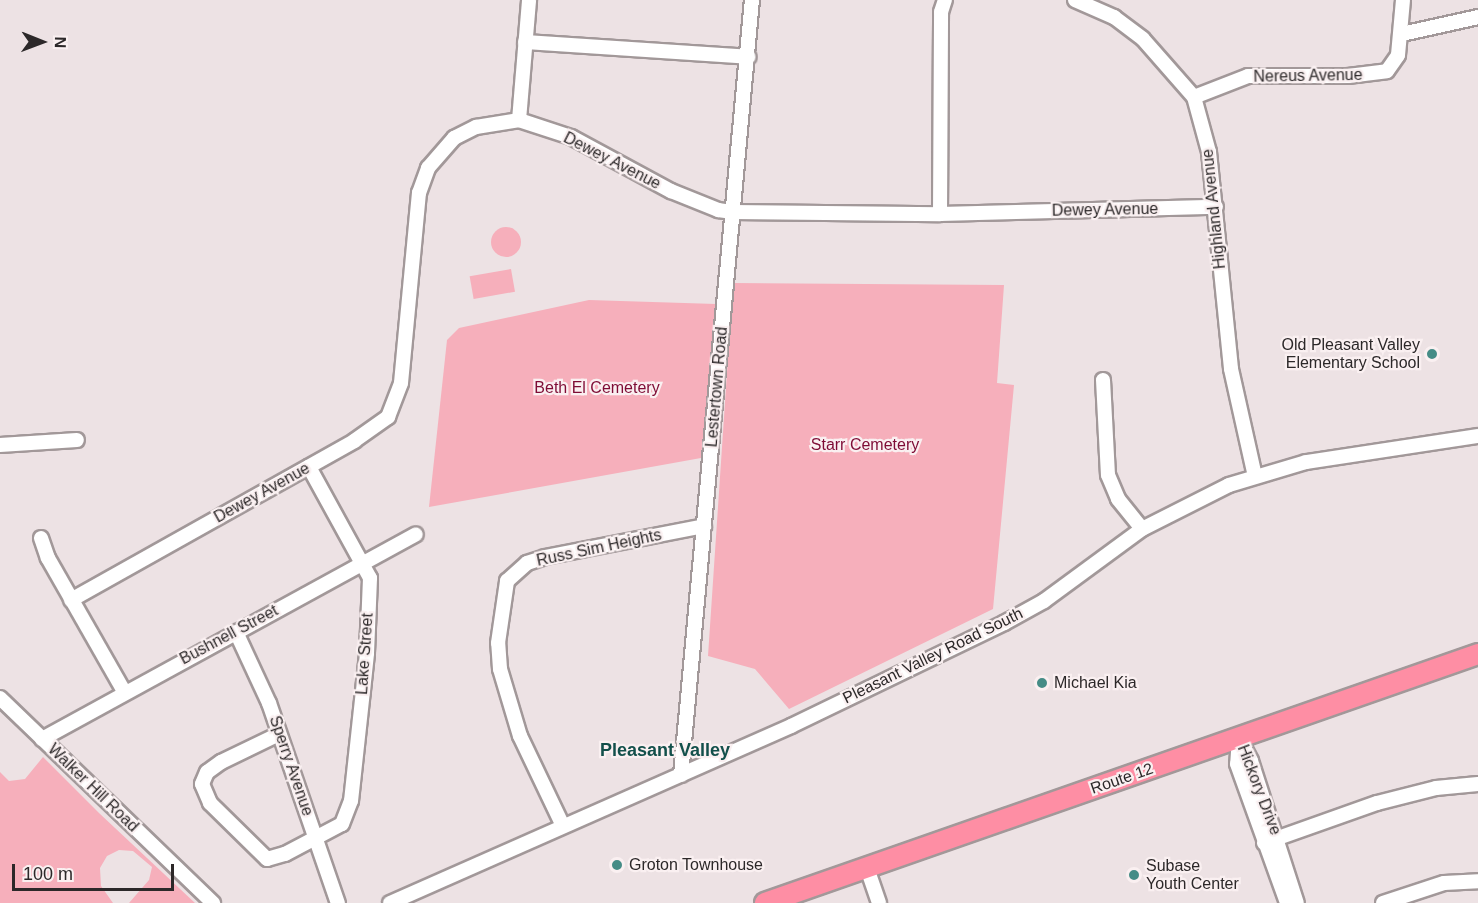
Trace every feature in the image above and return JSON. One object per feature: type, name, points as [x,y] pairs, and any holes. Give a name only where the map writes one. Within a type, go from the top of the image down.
[{"type":"highway","name":"Route 12","points":[[765,903],[1478,654]]},
{"type":"street","points":[[519,120],[529,0]]},
{"type":"street","name":"Lestertown Road","points":[[681,775],[752,0]]},
{"type":"street","points":[[940,214],[941,12],[945,0]]},
{"type":"street","name":"Highland Avenue","points":[[1075,0],[1114,17],[1143,39],[1194,97],[1204,124],[1216,207],[1231,369],[1255,476]]},
{"type":"street","name":"Nereus Avenue","points":[[1194,97],[1248,76],[1348,76],[1387,71],[1398,55],[1402,34],[1402,0]]},
{"type":"street","points":[[1402,34],[1478,17]]},
{"type":"street","points":[[525,42],[748,57]]},
{"type":"street","name":"Dewey Avenue","points":[[71,600],[309,467],[388,417],[396,404],[419,193],[428,168],[454,138],[476,127],[519,120],[571,137],[671,191],[718,210],[733,212],[940,214],[1216,207]]},
{"type":"street","points":[[1103,380],[1108,475],[1118,499],[1142,530]]},
{"type":"street","name":"Pleasant Valley Road South","points":[[390,903],[791,726],[1004,623],[1044,601],[1142,530],[1255,476],[1306,462],[1478,436]]},
{"type":"street","points":[[0,445],[77,440]]},
{"type":"street","name":"Lake Street","points":[[279,734],[221,762],[207,772],[202,784],[210,803],[267,859],[342,824],[351,801],[367,653],[370,578],[309,467]]},
{"type":"street","name":"Russ Sim Heights","points":[[563,826],[520,736],[500,669],[498,632],[507,581],[521,567],[545,557],[704,526]]},
{"type":"street","name":"Bushnell Street","points":[[42,739],[124,691],[416,534]]},
{"type":"street","points":[[40,538],[71,600],[124,691]]},
{"type":"street","name":"Sperry Avenue","points":[[236,632],[279,734],[338,903]]},
{"type":"street","name":"Walker Hill Road","points":[[0,698],[213,903]]},
{"type":"street","name":"Hickory Drive","points":[[1239,738],[1277,838],[1297,903]]},
{"type":"street","name":"Hickory Drive","points":[[1239,738],[1237,764],[1287,903]]},
{"type":"street","points":[[1264,843],[1377,803],[1436,788],[1478,784]]},
{"type":"street","points":[[867,868],[879,903]]},
{"type":"street","points":[[1383,903],[1444,883],[1478,881]]},
{"type":"green space","points":[[506,227],[512,228],[520,236],[520,248],[512,256],[506,257],[500,256],[492,248],[491,242],[492,236],[500,228]]},
{"type":"green space","points":[[511,269],[515,292],[474,299],[470,276]]},
{"type":"green space","name":"Starr Cemetery","points":[[733,283],[1004,285],[997,383],[1014,385],[993,609],[789,709],[755,669],[708,656]]},
{"type":"green space","name":"Beth El Cemetery","points":[[589,300],[716,304],[701,458],[429,507],[447,340],[459,328]]},
{"type":"green space","points":[[43,757],[195,903],[129,903],[149,880],[152,867],[133,851],[119,850],[107,856],[100,868],[101,886],[113,903],[0,903],[0,772],[9,781],[25,779]]},
{"type":"place","name":"Old Pleasant Valley Elementary School","points":[[1432,354]]},
{"type":"place","name":"Michael Kia","points":[[1042,683]]},
{"type":"place","name":"Groton Townhouse","points":[[617,865]]},
{"type":"place","name":"Subase Youth Center","points":[[1134,875]]},
{"type":"district","name":"Pleasant Valley","points":[[665,750]]}]
